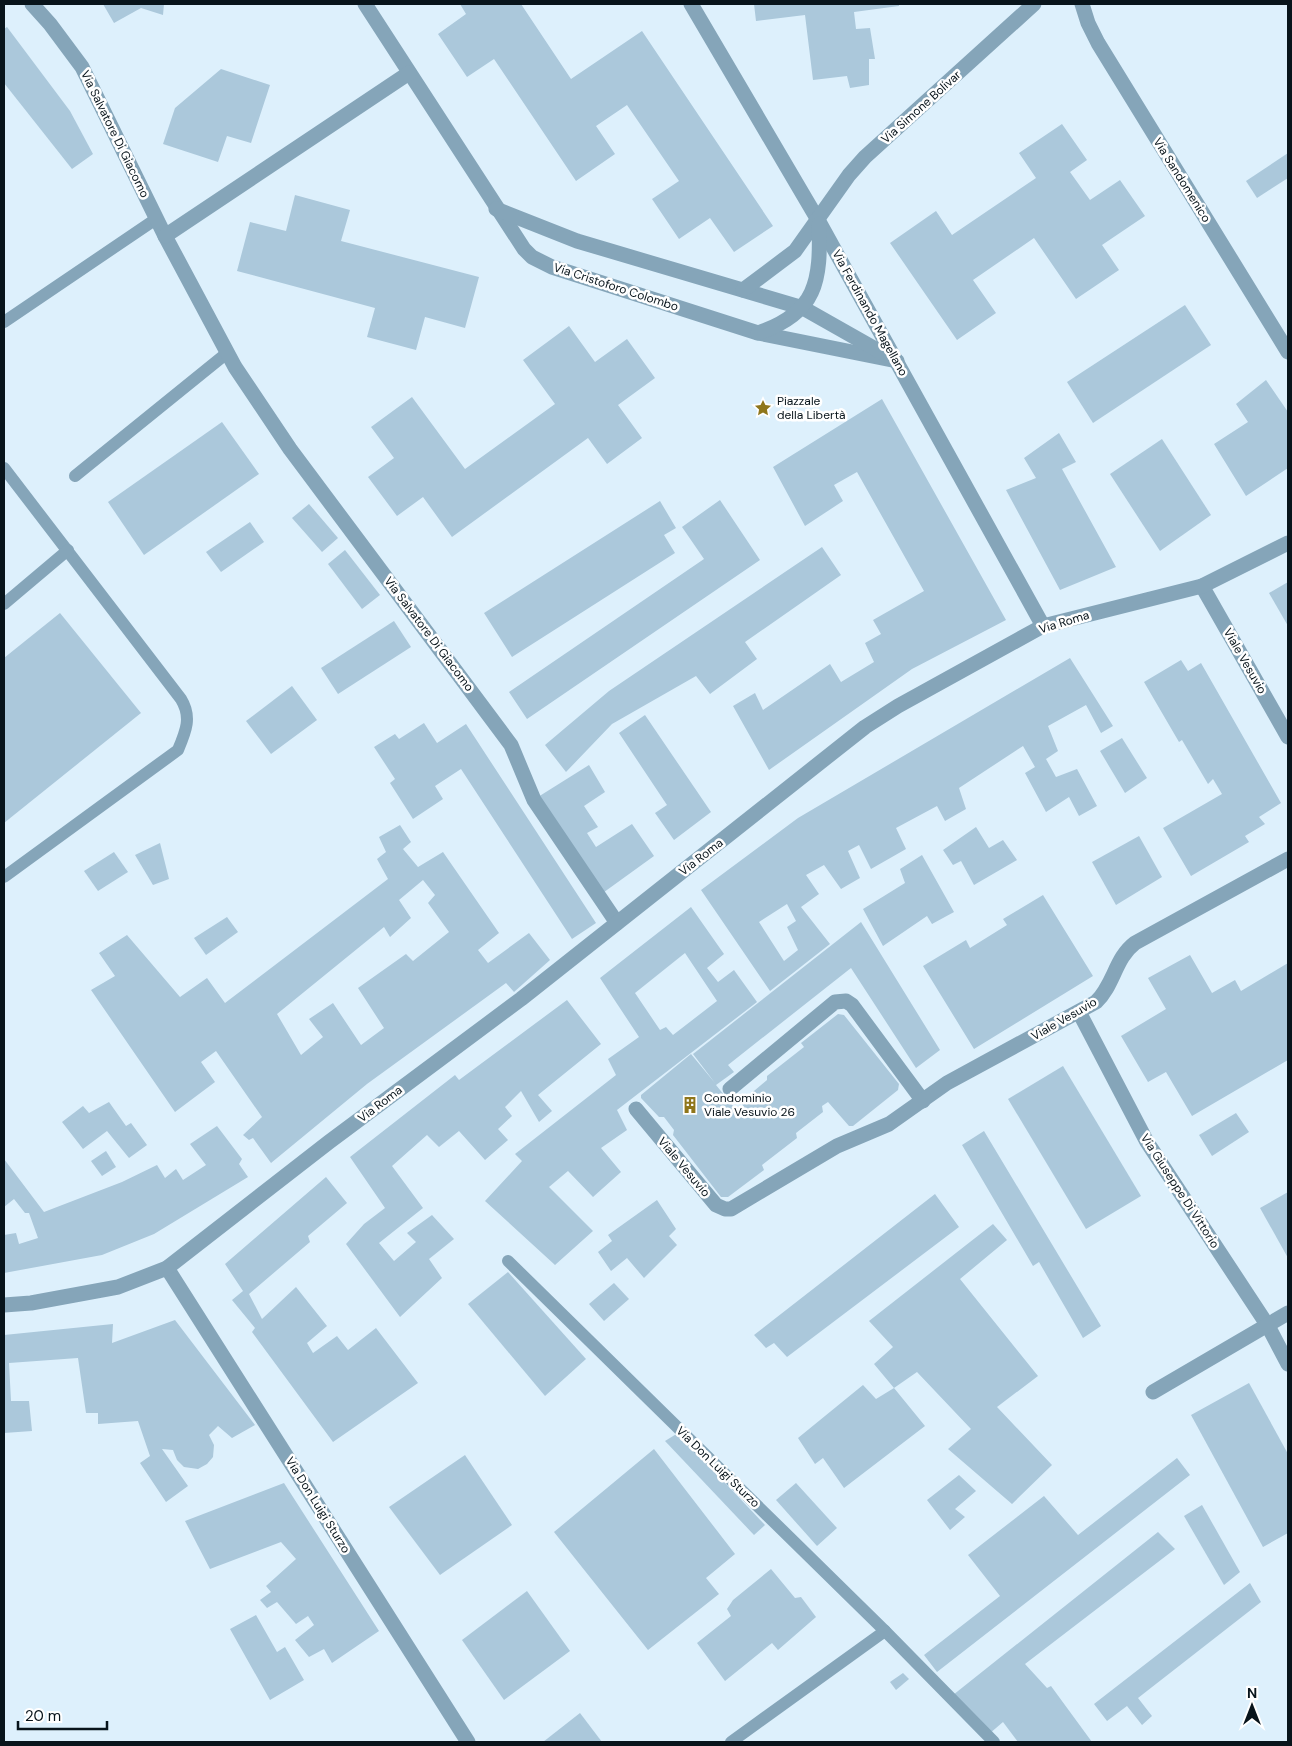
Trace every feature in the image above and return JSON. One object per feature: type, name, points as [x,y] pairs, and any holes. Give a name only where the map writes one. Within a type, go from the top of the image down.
[{"type":"street","name":"Via Salvatore Di Giacomo","points":[[32,4],[50,24],[82,67],[156,219],[227,353],[290,449],[511,745],[534,800],[617,923]]},
{"type":"street","name":"Via Cristoforo Colombo","points":[[365,4],[496,209],[524,249],[540,262],[758,333],[897,361]]},
{"type":"street","name":"Via Ferdinando Magellano","points":[[691,4],[818,220],[1043,626]]},
{"type":"street","name":"Via Simone Bolivar","points":[[818,220],[849,175],[865,157],[1034,4]]},
{"type":"street","name":"Via Sandomenico","points":[[1082,4],[1088,24],[1098,43],[1288,352]]},
{"type":"street","points":[[165,236],[409,73]]},
{"type":"street","points":[[496,209],[564,236],[803,308],[897,361]]},
{"type":"street","points":[[743,290],[794,251],[818,220]]},
{"type":"street","points":[[758,333],[789,320],[803,308],[812,289],[820,250],[818,220]]},
{"type":"street","name":"Via Roma","points":[[4,1306],[118,1287],[167,1268],[617,923],[865,727],[898,706],[1043,626],[1202,586],[1288,542]]},
{"type":"street","name":"Viale Vesuvio","points":[[1202,586],[1288,737]]},
{"type":"street","name":"Viale Vesuvio","points":[[636,1109],[716,1205],[725,1209],[731,1209],[837,1146],[890,1124],[947,1083],[1078,1012],[1102,996],[1122,955],[1135,943],[1288,859]]},
{"type":"street","points":[[730,1089],[834,1002],[839,1000],[852,1004],[923,1100]]},
{"type":"street","name":"Via Giuseppe Di Vittorio","points":[[1078,1012],[1147,1142],[1268,1326],[1288,1364]]},
{"type":"street","name":"Via Don Luigi Sturzo","points":[[167,1268],[468,1742]]},
{"type":"street","points":[[1153,1392],[1288,1313]]},
{"type":"lane","points":[[4,322],[156,219]]},
{"type":"lane","points":[[75,476],[227,353]]},
{"type":"lane","points":[[4,468],[187,709],[187,730],[178,750],[4,877]]},
{"type":"lane","points":[[4,604],[68,550]]},
{"type":"lane","name":"Via Don Luigi Sturzo","points":[[508,1261],[885,1631],[994,1742]]},
{"type":"lane","points":[[731,1742],[885,1631]]},
{"type":"building","points":[[103,4],[164,4],[163,15],[141,8],[114,23]]},
{"type":"building","points":[[460,4],[521,4],[571,79],[642,31],[773,226],[734,252],[710,218],[679,239],[652,199],[679,181],[627,105],[596,126],[615,154],[576,181],[494,59],[467,77],[438,34],[466,14]]},
{"type":"building","points":[[754,4],[899,4],[899,6],[854,12],[856,29],[870,28],[875,59],[869,59],[869,85],[850,88],[847,76],[813,80],[805,15],[756,21]]},
{"type":"building","points":[[7,27],[70,111],[93,154],[72,169],[4,83],[4,29]]},
{"type":"building","points":[[221,69],[270,85],[251,143],[227,136],[218,162],[163,144],[175,108]]},
{"type":"building","points":[[1062,124],[1087,160],[1070,172],[1090,200],[1120,180],[1145,216],[1102,245],[1119,270],[1076,299],[1034,238],[973,280],[996,313],[957,340],[890,243],[936,211],[952,235],[1036,178],[1019,153]]},
{"type":"building","points":[[1288,153],[1288,178],[1257,198],[1246,181]]},
{"type":"building","points":[[295,195],[350,210],[341,241],[479,277],[465,328],[425,317],[416,350],[367,337],[375,308],[237,271],[250,222],[286,231]]},
{"type":"building","points":[[1185,305],[1211,345],[1093,423],[1067,382]]},
{"type":"building","points":[[569,326],[595,362],[627,339],[655,378],[618,405],[642,438],[607,464],[588,438],[452,537],[423,497],[397,516],[368,477],[394,458],[371,427],[412,397],[465,469],[555,404],[523,360]]},
{"type":"building","points":[[1266,380],[1288,412],[1288,468],[1246,496],[1214,444],[1248,422],[1236,404]]},
{"type":"building","points":[[882,399],[1006,620],[912,669],[769,770],[733,706],[755,693],[763,710],[830,664],[841,682],[874,662],[865,643],[881,634],[873,620],[924,591],[857,472],[834,485],[843,501],[805,526],[773,467]]},
{"type":"building","points":[[222,422],[259,474],[144,555],[108,502]]},
{"type":"building","points":[[1059,433],[1076,462],[1062,469],[1116,567],[1060,590],[1006,490],[1036,478],[1024,458]]},
{"type":"building","points":[[1162,439],[1211,515],[1160,551],[1110,474]]},
{"type":"building","points":[[720,500],[760,560],[527,719],[509,692],[704,559],[682,527]]},
{"type":"building","points":[[660,501],[676,528],[664,535],[675,553],[512,657],[484,613]]},
{"type":"building","points":[[309,504],[338,538],[322,552],[292,518]]},
{"type":"building","points":[[250,522],[264,542],[221,572],[206,552]]},
{"type":"building","points":[[822,547],[841,575],[745,642],[757,659],[710,694],[696,676],[612,724],[566,772],[545,745],[609,691]]},
{"type":"building","points":[[345,550],[380,595],[362,609],[328,564]]},
{"type":"building","points":[[1288,582],[1288,626],[1269,593]]},
{"type":"building","points":[[60,613],[141,713],[4,823],[4,658]]},
{"type":"building","points":[[394,621],[411,647],[338,694],[321,668]]},
{"type":"building","points":[[1070,658],[1113,726],[1101,733],[1086,705],[1048,726],[1058,751],[1046,759],[1056,777],[1077,769],[1097,806],[1079,816],[1069,797],[1046,812],[1025,773],[1035,767],[1023,746],[959,788],[966,809],[945,821],[937,806],[896,828],[906,849],[871,869],[859,845],[848,851],[860,878],[841,889],[824,865],[806,875],[819,894],[801,907],[830,944],[770,991],[701,890],[798,818]],"holes":[[[787,904],[796,921],[787,927],[798,950],[784,961],[759,922]]]},
{"type":"building","points":[[1181,660],[1188,671],[1201,663],[1281,803],[1259,817],[1265,824],[1245,836],[1249,842],[1191,876],[1163,828],[1222,794],[1213,779],[1208,784],[1182,740],[1179,742],[1144,682]]},
{"type":"building","points":[[292,686],[317,720],[271,754],[246,721]]},
{"type":"building","points":[[645,715],[711,812],[674,840],[655,813],[667,805],[619,733]]},
{"type":"building","points":[[424,723],[437,743],[466,724],[596,923],[572,939],[461,769],[435,786],[443,799],[413,819],[390,783],[395,779],[374,747],[395,734],[399,739]]},
{"type":"building","points":[[1122,738],[1147,778],[1125,793],[1100,751]]},
{"type":"building","points":[[589,765],[605,792],[584,806],[598,827],[587,833],[596,847],[632,824],[654,856],[600,895],[538,797]]},
{"type":"building","points":[[400,825],[411,842],[403,849],[418,867],[443,852],[499,933],[478,950],[488,963],[529,933],[550,960],[514,992],[506,983],[367,1084],[271,1163],[253,1138],[249,1140],[243,1135],[262,1117],[216,1051],[201,1062],[215,1082],[175,1112],[91,990],[115,976],[99,953],[127,935],[180,997],[207,978],[225,1003],[388,879],[377,859],[386,852],[379,837]],"holes":[[[423,880],[435,895],[428,903],[449,932],[413,961],[406,954],[358,988],[384,1028],[361,1045],[333,1003],[309,1019],[323,1037],[301,1055],[277,1014],[384,927],[390,937],[411,918],[399,900]]]},
{"type":"building","points":[[976,827],[989,848],[1003,840],[1017,860],[974,885],[961,861],[953,865],[943,850]]},
{"type":"building","points":[[1139,836],[1162,877],[1116,905],[1092,862]]},
{"type":"building","points":[[160,843],[169,879],[153,885],[135,855]]},
{"type":"building","points":[[114,852],[128,872],[98,891],[84,871]]},
{"type":"building","points":[[922,855],[954,912],[932,924],[927,916],[883,946],[863,909],[905,883],[900,869]]},
{"type":"building","points":[[1043,895],[1093,976],[974,1049],[923,966],[966,940],[970,948],[1007,925],[1003,919]]},
{"type":"building","points":[[691,907],[724,954],[707,968],[718,982],[734,970],[757,1002],[617,1110],[627,1130],[601,1148],[621,1172],[593,1197],[568,1171],[549,1187],[593,1231],[555,1265],[485,1201],[522,1161],[515,1154],[616,1075],[608,1059],[639,1037],[600,978]],"holes":[[[685,953],[717,1001],[673,1035],[666,1027],[660,1030],[635,993]]]},
{"type":"building","points":[[227,917],[238,932],[206,955],[194,938]]},
{"type":"building","name":"Condominio Viale Vesuvio 26","points":[[861,922],[940,1050],[916,1068],[851,968],[728,1065],[734,1072],[716,1085],[737,1111],[743,1106],[741,1102],[767,1080],[767,1076],[804,1047],[801,1043],[838,1014],[844,1015],[899,1084],[898,1090],[853,1126],[849,1126],[828,1102],[822,1106],[823,1112],[796,1133],[797,1138],[762,1165],[764,1170],[728,1197],[721,1197],[673,1135],[674,1130],[664,1117],[659,1117],[641,1098],[641,1095],[691,1054],[715,1083],[693,1054]]},
{"type":"building","points":[[1190,955],[1212,993],[1235,980],[1241,991],[1288,963],[1288,1060],[1192,1116],[1166,1072],[1148,1082],[1121,1036],[1166,1009],[1148,978]]},
{"type":"building","points":[[567,1000],[601,1044],[538,1095],[552,1111],[539,1122],[521,1091],[505,1107],[512,1116],[498,1129],[508,1140],[485,1160],[459,1131],[439,1147],[427,1135],[392,1166],[423,1208],[379,1243],[394,1261],[416,1242],[407,1233],[432,1215],[454,1239],[429,1259],[442,1278],[400,1317],[346,1244],[364,1224],[385,1208],[350,1157],[455,1075],[459,1080]]},
{"type":"building","points":[[1063,1066],[1141,1196],[1086,1229],[1008,1099]]},
{"type":"building","points":[[109,1102],[126,1126],[131,1123],[147,1145],[129,1158],[107,1131],[83,1149],[62,1122],[83,1106],[89,1113]]},
{"type":"building","points":[[1236,1113],[1249,1132],[1212,1156],[1199,1135]]},
{"type":"building","points":[[217,1126],[242,1159],[239,1164],[248,1177],[154,1234],[102,1255],[4,1273],[4,1235],[16,1233],[19,1244],[38,1238],[29,1213],[25,1213],[14,1199],[4,1207],[4,1159],[44,1212],[122,1182],[157,1165],[165,1178],[176,1169],[183,1180],[206,1165],[190,1144]]},
{"type":"building","points":[[984,1131],[1101,1326],[1083,1338],[1039,1262],[1033,1266],[962,1145]]},
{"type":"building","points":[[106,1151],[116,1167],[102,1176],[91,1161]]},
{"type":"building","points":[[326,1177],[347,1203],[308,1236],[310,1242],[249,1294],[262,1319],[296,1287],[327,1326],[307,1343],[313,1353],[337,1336],[348,1350],[376,1328],[418,1383],[333,1442],[252,1332],[255,1328],[232,1300],[243,1291],[225,1264]]},
{"type":"building","points":[[1288,1192],[1288,1258],[1260,1208]]},
{"type":"building","points":[[935,1194],[959,1227],[787,1357],[774,1343],[766,1348],[754,1335]]},
{"type":"building","points":[[657,1200],[676,1229],[669,1236],[677,1245],[644,1278],[627,1258],[611,1271],[598,1252],[612,1241],[608,1235]]},
{"type":"building","points":[[993,1224],[1007,1240],[960,1279],[1038,1376],[997,1407],[1052,1465],[1012,1504],[948,1449],[971,1429],[917,1372],[894,1388],[874,1364],[893,1347],[869,1321]]},
{"type":"building","points":[[508,1272],[586,1359],[545,1396],[468,1304]]},
{"type":"building","points":[[614,1283],[629,1299],[604,1321],[589,1304]]},
{"type":"building","points":[[175,1320],[255,1425],[232,1438],[218,1426],[209,1435],[214,1445],[213,1457],[207,1464],[198,1469],[184,1467],[177,1460],[173,1450],[162,1449],[188,1486],[166,1502],[140,1463],[150,1456],[138,1421],[98,1424],[98,1413],[86,1413],[78,1358],[9,1363],[11,1401],[29,1401],[32,1431],[4,1433],[4,1335],[113,1324],[112,1343]]},
{"type":"building","points":[[1249,1383],[1288,1454],[1288,1533],[1263,1547],[1191,1415]]},
{"type":"building","points":[[863,1385],[876,1399],[894,1388],[925,1426],[844,1488],[823,1458],[815,1464],[798,1438]]},
{"type":"building","points":[[678,1433],[765,1525],[754,1535],[665,1441]]},
{"type":"building","points":[[654,1449],[735,1554],[706,1578],[719,1594],[648,1650],[554,1532]]},
{"type":"building","points":[[465,1455],[512,1525],[440,1575],[389,1507]]},
{"type":"building","points":[[1177,1458],[1190,1475],[937,1672],[924,1655],[1000,1596],[968,1555],[1044,1496],[1078,1535]]},
{"type":"building","points":[[959,1475],[976,1491],[955,1509],[965,1517],[950,1530],[927,1500]]},
{"type":"building","points":[[284,1483],[379,1631],[332,1663],[324,1649],[309,1657],[295,1640],[314,1625],[308,1616],[296,1624],[277,1602],[267,1608],[260,1600],[271,1592],[266,1586],[296,1559],[281,1542],[210,1569],[185,1521]]},
{"type":"building","points":[[796,1483],[837,1528],[817,1546],[776,1500]]},
{"type":"building","points":[[1202,1505],[1240,1572],[1224,1585],[1184,1516]]},
{"type":"building","points":[[1158,1532],[1175,1549],[1025,1664],[1047,1688],[1051,1686],[1092,1742],[1018,1742],[1003,1722],[989,1734],[953,1695]]},
{"type":"building","points":[[771,1569],[795,1598],[801,1597],[816,1617],[778,1650],[772,1643],[725,1681],[697,1643],[731,1616],[727,1609],[733,1600]]},
{"type":"building","points":[[1250,1583],[1261,1602],[1138,1698],[1152,1716],[1142,1725],[1127,1706],[1107,1721],[1094,1704]]},
{"type":"building","points":[[527,1591],[570,1651],[504,1700],[462,1640]]},
{"type":"building","points":[[256,1615],[277,1652],[285,1647],[304,1680],[270,1700],[230,1629]]},
{"type":"building","points":[[903,1673],[909,1679],[896,1690],[890,1682]]},
{"type":"building","points":[[580,1713],[602,1742],[543,1742]]},
{"type":"place","name":"Piazzale della Libertà","points":[[763,408]]},
{"type":"place","name":"Condominio Viale Vesuvio 26","points":[[690,1105]]}]
